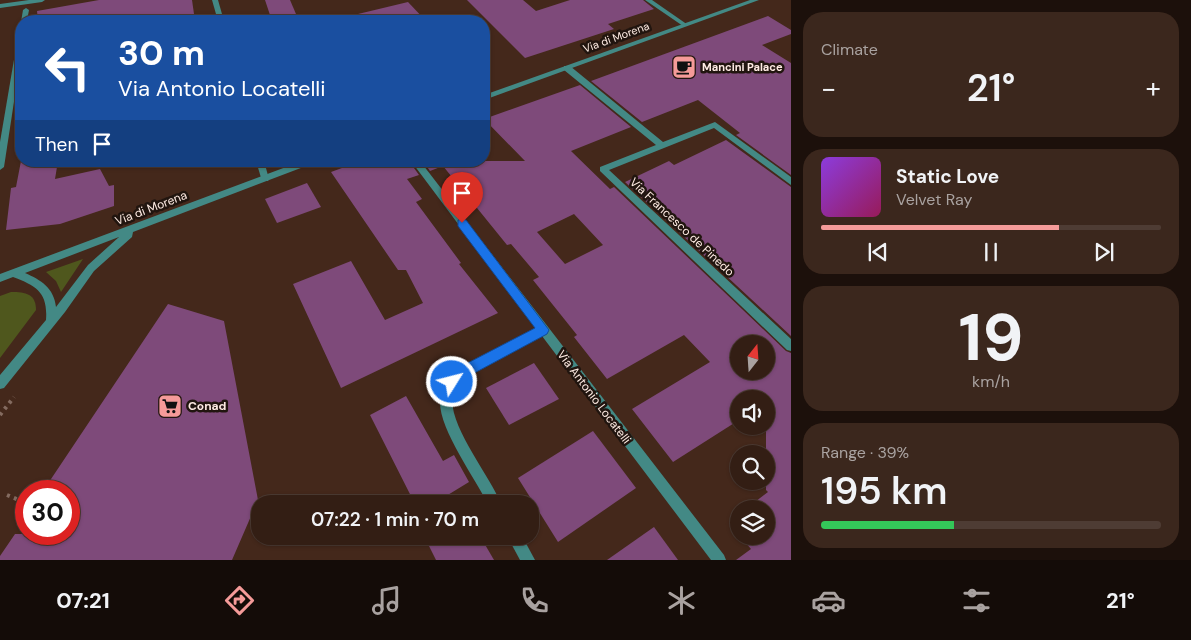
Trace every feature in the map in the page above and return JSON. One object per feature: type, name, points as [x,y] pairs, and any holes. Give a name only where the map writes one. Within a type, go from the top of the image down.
[{"type":"street","points":[[0,6],[42,0]]},
{"type":"street","points":[[214,0],[219,15]]},
{"type":"street","points":[[648,0],[686,25]]},
{"type":"street","name":"Via di Morena","points":[[490,96],[756,0]]},
{"type":"street","points":[[25,15],[26,10]]},
{"type":"street","points":[[567,68],[662,146],[716,125],[791,182]]},
{"type":"street","points":[[0,167],[15,73]]},
{"type":"street","name":"Via Francesco de Pinedo","points":[[662,146],[603,169],[791,346]]},
{"type":"street","points":[[262,167],[265,178]]},
{"type":"street","name":"Via di Morena","points":[[0,278],[295,167]]},
{"type":"street","name":"Via Antonio Locatelli","points":[[420,167],[719,560]]},
{"type":"street","points":[[0,384],[98,260],[138,226]]},
{"type":"street","points":[[13,273],[31,280],[47,292],[52,304],[51,321]]},
{"type":"street","points":[[491,495],[448,419],[446,396],[452,382],[463,372],[543,330]]},
{"type":"street","points":[[519,545],[528,560]]},
{"type":"path","points":[[0,415],[18,392]]},
{"type":"path","points":[[7,495],[15,498]]},
{"type":"green space","points":[[83,259],[61,292],[56,281],[46,272]]},
{"type":"green space","points":[[11,292],[26,293],[32,297],[36,310],[0,358],[0,296]]},
{"type":"building","points":[[99,0],[192,0],[194,15],[37,15],[37,11]]},
{"type":"building","points":[[265,0],[290,0],[296,15],[270,15]]},
{"type":"building","points":[[467,0],[523,0],[536,11],[570,0],[643,0],[654,9],[608,24],[614,29],[525,58],[490,23],[490,15],[482,15]]},
{"type":"building","points":[[408,2],[420,15],[358,15]]},
{"type":"building","points":[[768,16],[791,30],[791,34],[762,45],[791,63],[791,175],[736,135],[740,133],[698,100],[642,122],[591,81]]},
{"type":"building","points":[[580,85],[631,127],[571,151],[610,189],[614,187],[769,335],[730,335],[730,380],[775,380],[775,341],[791,353],[791,560],[736,560],[751,549],[748,545],[775,545],[775,500],[758,500],[768,492],[766,490],[775,490],[775,445],[766,445],[766,435],[775,435],[775,390],[730,390],[730,426],[673,462],[632,409],[710,362],[684,335],[607,379],[574,337],[577,335],[533,280],[539,277],[511,244],[507,245],[444,167],[490,167],[490,161],[525,161],[490,125],[490,117]],"holes":[[[574,214],[603,245],[565,264],[537,232]]]},
{"type":"building","points":[[726,140],[791,187],[791,336],[625,182],[669,161],[674,165]]},
{"type":"building","points":[[20,167],[57,167],[55,179],[100,169],[109,186],[114,185],[114,206],[60,224],[6,230],[11,188],[16,187]]},
{"type":"building","points":[[345,167],[413,167],[419,175],[407,179],[422,199],[416,202],[461,263],[459,264],[498,313],[341,388],[293,284],[351,261],[385,320],[423,303],[406,270],[398,270],[331,172]]},
{"type":"building","points":[[427,167],[440,167],[430,171]]},
{"type":"building","points":[[307,183],[321,207],[277,223],[265,199]]},
{"type":"building","name":"Conad","points":[[168,304],[224,321],[257,495],[251,495],[251,516],[232,560],[0,560],[0,556],[15,534],[15,545],[80,545],[80,480],[50,480]]},
{"type":"building","points":[[534,363],[559,399],[509,425],[486,388]]},
{"type":"building","points":[[406,396],[443,461],[454,455],[469,482],[448,495],[410,495],[370,415]]},
{"type":"building","points":[[593,431],[636,488],[558,542],[539,512],[539,495],[529,495],[518,478]]},
{"type":"building","points":[[654,527],[678,560],[607,560]]},
{"type":"building","points":[[485,545],[494,560],[436,560],[429,546]]},
{"type":"place","name":"Mancini Palace","points":[[684,67]]},
{"type":"place","name":"Conad","points":[[170,406]]},
{"type":"route","points":[[452,382],[463,372],[543,330],[462,223]]}]
